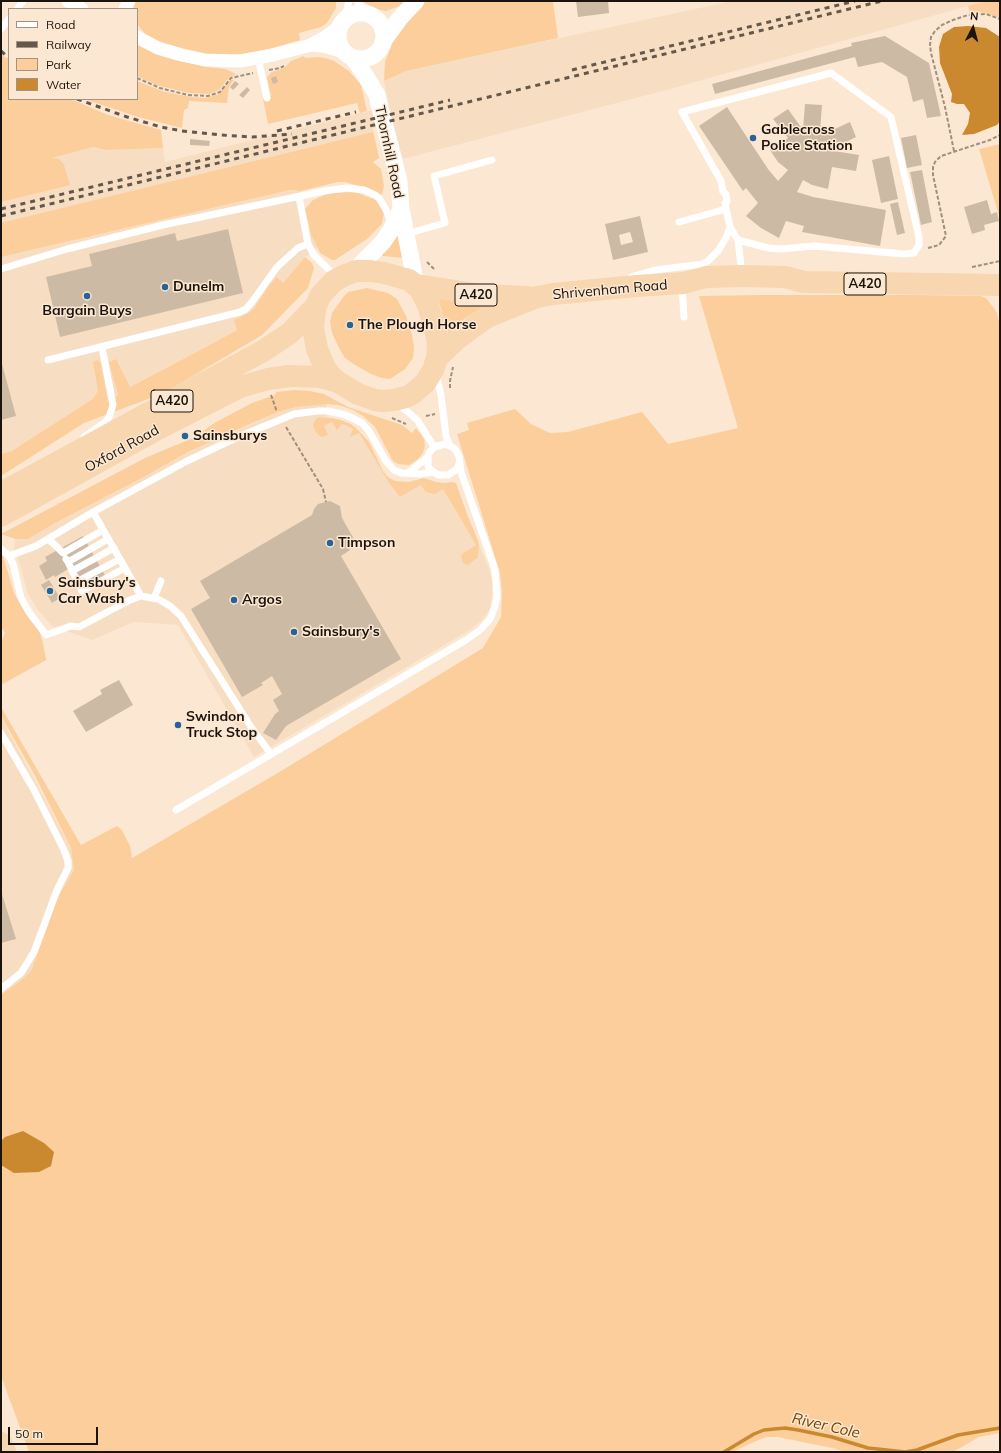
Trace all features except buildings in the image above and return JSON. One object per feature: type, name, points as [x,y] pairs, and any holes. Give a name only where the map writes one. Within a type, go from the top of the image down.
[{"type":"highway","name":"Shrivenham Road","points":[[925,284],[1000,269]]},
{"type":"highway","name":"A420","points":[[366,271],[384,273],[405,279],[416,285],[421,290],[428,305],[436,331],[442,363],[417,391],[390,409],[382,401],[358,394],[338,382],[328,372],[317,349],[313,328],[316,306],[322,293],[331,284],[345,276],[366,271]]},
{"type":"highway","name":"Shrivenham Road","points":[[442,363],[458,338],[487,317],[536,298],[553,294],[596,289],[683,283],[706,277],[780,288],[804,282],[1000,285]]},
{"type":"highway","name":"Shrivenham Road","points":[[416,285],[481,295],[536,298]]},
{"type":"highway","name":"Oxford Road","points":[[10,488],[270,347],[290,333],[316,306]]},
{"type":"highway","name":"Oxford Road","points":[[1,516],[240,387],[268,379],[289,376],[320,378],[338,382]]},
{"type":"highway","points":[[1,1443],[5,1452]]},
{"type":"street","points":[[68,1],[80,8]]},
{"type":"street","name":"Thornhill Road","points":[[365,10],[391,15],[414,3]]},
{"type":"street","name":"Thornhill Road","points":[[414,3],[382,44],[377,70],[378,97],[393,156],[400,192],[400,230],[411,259],[416,285]]},
{"type":"street","points":[[138,38],[158,48],[182,55],[206,60],[231,62],[258,58],[311,45],[325,37],[355,14],[365,10],[377,19],[384,32],[382,44],[376,53],[367,58],[360,59],[333,48],[311,45]]},
{"type":"street","points":[[342,23],[337,38],[339,46],[348,55]]},
{"type":"street","name":"Thornhill Road","points":[[348,55],[378,97]]},
{"type":"street","points":[[345,276],[400,230]]},
{"type":"lane","points":[[342,23],[349,1]]},
{"type":"lane","points":[[1,29],[8,20]]},
{"type":"lane","points":[[258,58],[267,98]]},
{"type":"lane","points":[[738,240],[781,250],[814,246],[904,254],[914,253],[918,247],[919,237],[891,117],[831,73],[682,112],[721,181],[723,192],[726,194],[726,206],[730,227],[738,240],[739,282]]},
{"type":"lane","points":[[1,269],[66,250],[163,225],[324,191],[347,188],[364,190],[379,198],[400,230],[445,223],[434,176],[492,160]]},
{"type":"lane","points":[[299,197],[308,244],[314,255],[345,276]]},
{"type":"lane","points":[[678,222],[726,206]]},
{"type":"lane","points":[[596,289],[649,271],[703,264],[718,251],[726,238],[730,227]]},
{"type":"lane","points":[[48,360],[240,312],[246,309],[252,302],[277,267],[298,248],[308,244]]},
{"type":"lane","points":[[683,283],[684,317]]},
{"type":"lane","points":[[77,442],[106,422],[113,405],[102,347]]},
{"type":"lane","points":[[176,810],[466,640],[480,630],[490,619],[497,598],[495,570],[472,508],[459,464],[459,456],[450,446],[446,436],[439,385],[442,363]]},
{"type":"lane","points":[[390,409],[408,412],[418,421],[434,447]]},
{"type":"lane","points":[[9,556],[36,546],[93,512],[187,460],[294,414],[318,411],[346,414],[362,424],[369,431],[386,461],[394,470],[401,473],[409,472],[420,474],[433,472]]},
{"type":"lane","points":[[450,446],[441,445],[434,447],[428,457],[428,466],[438,475],[448,476],[457,469],[459,464]]},
{"type":"lane","points":[[10,488],[71,446]]},
{"type":"lane","points":[[409,472],[428,457]]},
{"type":"lane","points":[[93,512],[141,596]]},
{"type":"lane","points":[[62,553],[103,530]]},
{"type":"lane","points":[[46,540],[49,540],[62,553],[82,591],[125,568]]},
{"type":"lane","points":[[68,562],[108,540]]},
{"type":"lane","points":[[72,571],[114,548]]},
{"type":"lane","points":[[1,549],[9,556],[13,564],[21,598],[29,612],[46,635],[71,626],[79,627],[130,600],[141,596],[154,598],[170,606],[181,616],[250,727],[271,754]]},
{"type":"lane","points":[[78,581],[120,559]]},
{"type":"lane","points":[[154,598],[161,582]]},
{"type":"lane","points":[[1,733],[41,804],[68,861],[67,870],[57,890],[34,952],[21,973],[1,988]]},
{"type":"path","points":[[954,151],[931,52],[931,37],[942,25],[968,15],[986,14],[1000,19]]},
{"type":"path","points":[[138,78],[160,88],[188,95],[208,96],[220,92],[231,78],[283,67],[295,49]]},
{"type":"path","points":[[918,247],[927,248],[939,245],[946,236],[933,175],[933,167],[938,158],[954,151],[990,140],[1000,135]]},
{"type":"path","points":[[411,259],[423,256],[436,271]]},
{"type":"path","points":[[442,363],[450,381],[450,392]]},
{"type":"path","points":[[270,391],[274,407],[323,489],[326,502]]},
{"type":"path","points":[[390,409],[399,421],[411,428],[424,416],[443,414]]},
{"type":"shaded area","points":[[732,1],[986,1],[674,88],[403,159],[393,123],[373,128],[379,158],[367,165],[1,255],[1,202],[9,200],[50,158],[93,147],[106,150],[163,148],[165,162],[389,106],[384,81],[406,71]]},
{"type":"shaded area","points":[[290,190],[301,191],[308,225],[318,248],[305,257],[283,283],[237,330],[12,451],[1,454],[1,257]]},
{"type":"shaded area","points":[[315,404],[327,404],[327,417],[319,417],[342,424],[359,433],[389,483],[400,497],[421,485],[443,489],[476,545],[479,544],[489,569],[493,584],[490,609],[482,620],[470,630],[254,757],[178,625],[134,622],[92,640],[52,626],[37,609],[27,592],[21,568],[14,549],[15,539],[28,539],[188,452],[278,412]]},
{"type":"shaded area","points":[[1,717],[72,850],[74,870],[58,897],[31,971],[1,995]]},
{"type":"green space","points":[[135,1],[336,1],[336,8],[327,23],[321,27],[299,33],[300,40],[258,52],[237,55],[210,55],[185,51],[162,43],[146,35],[138,25],[138,8],[133,8]]},
{"type":"green space","points":[[363,1],[407,1],[400,6],[386,11],[375,9]]},
{"type":"green space","points":[[426,1],[553,1],[558,38],[406,71],[384,81],[385,62],[394,38],[412,15]]},
{"type":"green space","points":[[986,1],[1000,1],[1000,18],[979,12],[970,14],[968,6]]},
{"type":"green space","points":[[138,45],[158,55],[175,60],[225,69],[236,74],[227,80],[219,90],[209,94],[189,93],[156,85],[138,76]]},
{"type":"green space","points":[[1,54],[8,59],[8,100],[73,100],[108,115],[161,130],[163,148],[106,150],[93,147],[52,158],[59,159],[64,165],[70,185],[1,202]]},
{"type":"green space","points":[[304,56],[305,58],[326,58],[334,61],[349,71],[361,85],[367,111],[360,113],[357,103],[268,124],[263,99],[271,96],[267,77],[272,72],[284,68],[291,61]]},
{"type":"green space","points":[[230,80],[234,80],[229,87],[227,103],[189,101],[188,108],[184,110],[182,128],[138,117],[87,100],[138,100],[138,81],[165,92],[192,97],[206,98],[219,94]]},
{"type":"green space","points":[[373,132],[379,158],[373,162],[381,169],[384,186],[382,194],[376,197],[372,196],[359,186],[345,182],[338,182],[301,191],[290,190],[1,257],[1,223]]},
{"type":"green space","points":[[1000,144],[1000,219],[979,149]]},
{"type":"green space","points":[[355,192],[376,200],[384,212],[382,224],[367,239],[335,260],[332,260],[320,253],[311,234],[305,209],[313,200],[329,193]]},
{"type":"green space","points":[[397,226],[403,258],[383,256],[381,254]]},
{"type":"green space","points":[[305,257],[312,263],[314,268],[308,288],[262,335],[164,393],[84,423],[1,476],[1,454],[12,451],[93,399],[98,391],[93,362],[97,360],[100,362],[108,401],[118,395],[109,362],[116,359],[130,387],[202,349],[237,330],[234,320],[254,309],[270,284],[277,277],[283,283]]},
{"type":"green space","points":[[367,288],[388,293],[397,299],[406,316],[412,335],[414,347],[413,358],[405,369],[390,379],[371,374],[345,358],[332,333],[330,322],[332,313],[344,296],[348,292]]},
{"type":"green space","points":[[437,295],[492,301],[464,319],[448,333]]},
{"type":"green space","points":[[699,296],[981,296],[987,299],[997,313],[1000,326],[1000,1433],[979,1437],[953,1452],[846,1452],[778,1437],[766,1437],[733,1452],[29,1452],[1,1376],[1,995],[31,971],[58,897],[74,870],[71,848],[34,774],[1,716],[1,707],[81,845],[117,826],[122,830],[130,846],[132,858],[276,774],[483,648],[501,617],[502,592],[500,573],[457,434],[469,430],[467,423],[515,409],[531,424],[550,433],[568,432],[642,412],[668,444],[738,428]]},
{"type":"green space","points":[[294,390],[324,394],[348,407],[402,425],[412,433],[416,428],[424,439],[425,445],[423,453],[417,460],[409,465],[398,464],[393,461],[375,427],[363,416],[353,410],[338,405],[327,404],[296,407],[278,412],[188,452],[28,539],[15,539],[1,534],[145,458],[193,438],[216,422],[252,403],[275,395],[276,392]]},
{"type":"green space","points":[[319,417],[332,418],[351,424],[369,442],[383,471],[388,477],[395,481],[409,482],[424,478],[436,482],[456,483],[479,544],[478,557],[468,565],[463,563],[461,557],[462,554],[476,545],[443,489],[435,494],[426,492],[421,485],[400,497],[389,483],[359,433],[350,437],[353,429],[342,424],[337,430],[332,422],[324,426],[328,435],[323,437],[320,436],[317,434],[313,426],[315,420]]},
{"type":"green space","points":[[1,553],[14,593],[29,619],[39,630],[46,660],[1,685],[1,643],[5,633],[1,627]]},
{"type":"water","points":[[968,26],[986,28],[1000,37],[1000,121],[997,125],[974,134],[962,135],[968,124],[970,113],[964,104],[951,102],[952,94],[940,63],[939,47],[943,34],[954,27]]},
{"type":"water","points":[[23,1131],[44,1143],[54,1152],[51,1166],[39,1172],[14,1173],[1,1165],[1,1141],[5,1137]]},
{"type":"waterway","name":"River Cole","points":[[724,1452],[754,1434],[764,1430],[785,1428],[832,1437],[868,1448],[905,1452]]},
{"type":"waterway","name":"River Cole","points":[[905,1452],[917,1450],[958,1435],[1000,1428]]},
{"type":"railway","points":[[572,70],[855,1]]},
{"type":"railway","points":[[1,216],[882,1]]},
{"type":"railway","points":[[1,51],[8,57]]},
{"type":"railway","points":[[80,100],[127,117],[161,127],[182,131],[252,137],[292,134]]},
{"type":"railway","points":[[1,209],[450,100]]},
{"type":"railway","points":[[277,131],[356,112]]},
{"type":"place","name":"Gablecross Police Station","points":[[753,138]]},
{"type":"place","name":"Dunelm","points":[[165,287]]},
{"type":"place","name":"Bargain Buys","points":[[87,296]]},
{"type":"place","name":"The Plough Horse","points":[[350,325]]},
{"type":"place","name":"Sainsburys","points":[[185,436]]},
{"type":"place","name":"Timpson","points":[[330,543]]},
{"type":"place","name":"Sainsbury's Car Wash","points":[[50,591]]},
{"type":"place","name":"Argos","points":[[234,600]]},
{"type":"place","name":"Sainsbury's","points":[[294,632]]},
{"type":"place","name":"Swindon Truck Stop","points":[[178,725]]}]
